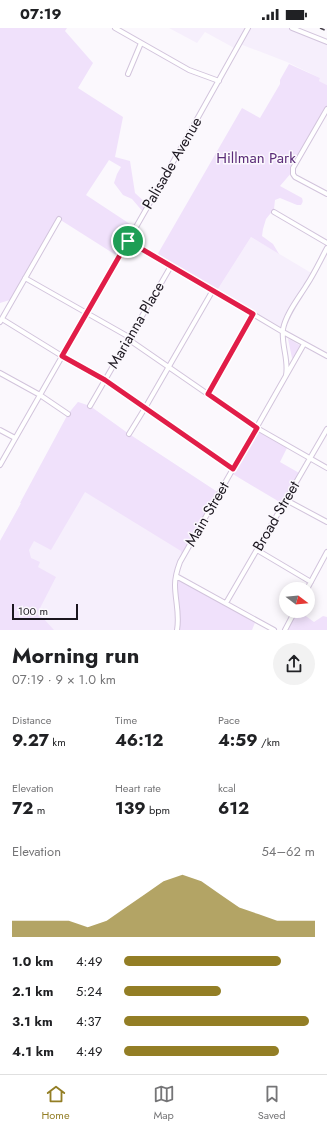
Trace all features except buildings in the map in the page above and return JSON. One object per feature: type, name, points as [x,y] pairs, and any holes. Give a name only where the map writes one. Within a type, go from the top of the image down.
[{"type":"street","points":[[115,28],[192,72],[219,81]]},
{"type":"street","name":"Palisade Avenue","points":[[0,465],[248,28]]},
{"type":"street","points":[[292,28],[327,42]]},
{"type":"street","points":[[128,74],[141,43]]},
{"type":"street","points":[[327,109],[293,168],[293,174],[300,180],[327,194]]},
{"type":"street","points":[[274,212],[327,244]]},
{"type":"street","points":[[59,219],[1,320],[105,380],[233,469]]},
{"type":"street","points":[[128,241],[283,332],[327,356]]},
{"type":"street","points":[[282,385],[287,369],[283,344],[285,323],[327,248]]},
{"type":"street","name":"Marianna Place","points":[[90,406],[170,266]]},
{"type":"street","points":[[25,278],[129,338],[168,367],[257,428],[327,468]]},
{"type":"street","points":[[129,434],[213,290]]},
{"type":"street","points":[[208,394],[253,314]]},
{"type":"street","name":"Main Street","points":[[177,630],[179,617],[176,576],[182,556],[282,385],[304,344]]},
{"type":"street","points":[[0,373],[40,395],[68,414]]},
{"type":"street","name":"Broad Street","points":[[226,603],[327,429]]},
{"type":"street","points":[[0,430],[15,438]]},
{"type":"street","points":[[286,500],[327,522]]},
{"type":"street","points":[[257,550],[311,582],[327,552]]},
{"type":"street","points":[[176,576],[274,630]]},
{"type":"street","points":[[284,630],[291,618]]},
{"type":"shaded area","points":[[169,28],[292,28],[327,42],[327,85],[319,81],[320,78],[287,62],[240,44],[236,49],[205,32],[197,43]]},
{"type":"shaded area","points":[[251,237],[313,274],[289,311],[283,331],[216,292]]},
{"type":"shaded area","points":[[78,402],[90,406],[129,434],[219,493],[178,569],[177,630],[0,630],[0,541],[68,414]]},
{"type":"green space","points":[[0,28],[67,28],[65,31],[93,63],[78,88],[123,117],[115,157],[130,161],[135,193],[148,205],[144,213],[132,199],[123,195],[114,183],[121,167],[109,160],[86,195],[136,228],[119,257],[59,219],[13,299],[0,303]]},
{"type":"green space","name":"Hillman Park","points":[[289,64],[320,78],[319,81],[327,85],[327,108],[292,172],[280,186],[302,198],[303,201],[301,205],[297,205],[280,198],[275,200],[274,209],[266,219],[262,236],[273,244],[279,254],[251,237],[216,292],[156,257],[242,108],[260,118],[280,84],[280,80]]},
{"type":"green space","points":[[288,339],[301,346],[294,359],[292,358]]},
{"type":"green space","points":[[78,402],[90,406],[129,434],[219,493],[182,556],[181,551],[85,492],[51,550],[34,541],[29,550],[31,558],[40,562],[38,567],[56,577],[37,614],[54,630],[0,630],[0,541],[68,414]]},
{"type":"green space","points":[[257,428],[288,446],[280,462],[301,474],[283,504],[231,473]]},
{"type":"green space","points":[[176,576],[256,620],[252,630],[177,630]]},
{"type":"green space","points":[[323,616],[327,617],[327,630],[285,630],[291,618],[309,618],[314,622]]},
{"type":"railway","points":[[320,28],[327,31]]},
{"type":"route","points":[[128,241],[253,314],[208,394],[257,428],[233,469],[105,380],[62,356],[128,241]]}]
